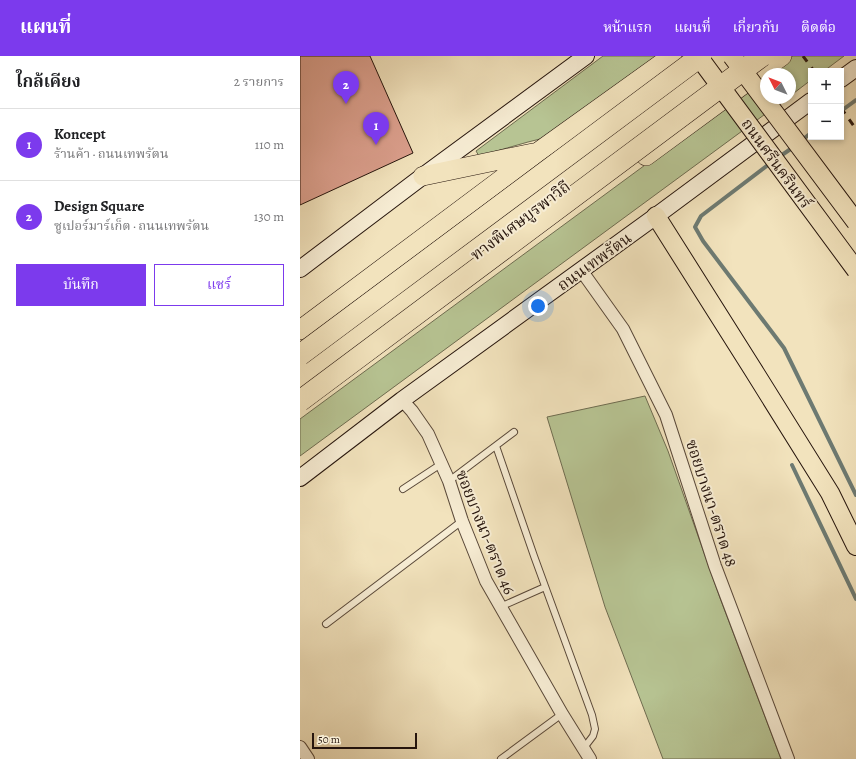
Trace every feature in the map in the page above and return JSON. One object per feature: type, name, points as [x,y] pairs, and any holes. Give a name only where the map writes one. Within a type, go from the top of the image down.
[{"type":"highway","points":[[300,330],[538,152],[672,56]]},
{"type":"highway","name":"ทางพิเศษบูรพาวิถี","points":[[300,355],[700,56]]},
{"type":"highway","name":"ทางพิเศษบูรพาวิถี","points":[[300,384],[739,56]]},
{"type":"highway","points":[[300,401],[762,56]]},
{"type":"highway","points":[[300,408],[782,56]]},
{"type":"highway","points":[[423,176],[538,152]]},
{"type":"main road","points":[[300,269],[586,56]]},
{"type":"main road","name":"ถนนศรีนครินทร์","points":[[700,56],[856,270]]},
{"type":"main road","name":"ถนนศรีนครินทร์","points":[[732,56],[856,222]]},
{"type":"main road","points":[[844,77],[856,68]]},
{"type":"main road","name":"ถนนเทพรัตน","points":[[300,478],[402,400],[656,216],[808,103]]},
{"type":"main road","points":[[656,216],[830,493],[856,546]]},
{"type":"street","name":"ซอยบางนา-ตราด 48","points":[[581,270],[623,329],[666,415],[715,566],[788,759]]},
{"type":"street","name":"ซอยบางนา-ตราด 46","points":[[402,400],[412,411],[428,434],[448,480],[462,521],[486,581],[586,754]]},
{"type":"street","points":[[300,747],[308,759]]},
{"type":"lane","points":[[448,480],[514,432]]},
{"type":"lane","points":[[496,446],[545,587],[592,715],[595,729],[586,754]]},
{"type":"lane","points":[[403,489],[441,464]]},
{"type":"lane","points":[[326,624],[462,521]]},
{"type":"lane","points":[[500,607],[545,587]]},
{"type":"lane","points":[[501,759],[562,714]]},
{"type":"green space","points":[[603,56],[661,56],[548,137],[479,156],[476,151]]},
{"type":"green space","points":[[793,56],[844,56],[828,68],[808,68],[808,82],[796,91],[796,68],[777,68]]},
{"type":"green space","points":[[760,80],[760,104],[779,104],[300,456],[300,419]]},
{"type":"green space","points":[[645,396],[668,451],[720,598],[781,759],[663,759],[605,607],[547,417]]},
{"type":"building","points":[[300,56],[370,56],[413,153],[300,205]]},
{"type":"waterway","points":[[844,109],[856,100]]},
{"type":"waterway","points":[[802,140],[808,135]]},
{"type":"waterway","points":[[779,157],[795,146]]},
{"type":"waterway","points":[[772,162],[701,216],[695,227],[703,241],[784,348],[856,495]]},
{"type":"waterway","points":[[792,465],[856,599]]},
{"type":"railway","points":[[803,56],[812,68]]},
{"type":"railway","points":[[844,112],[856,129]]},
{"type":"place","name":"Design Square","points":[[346,104]]},
{"type":"place","name":"Koncept","points":[[376,145]]}]
